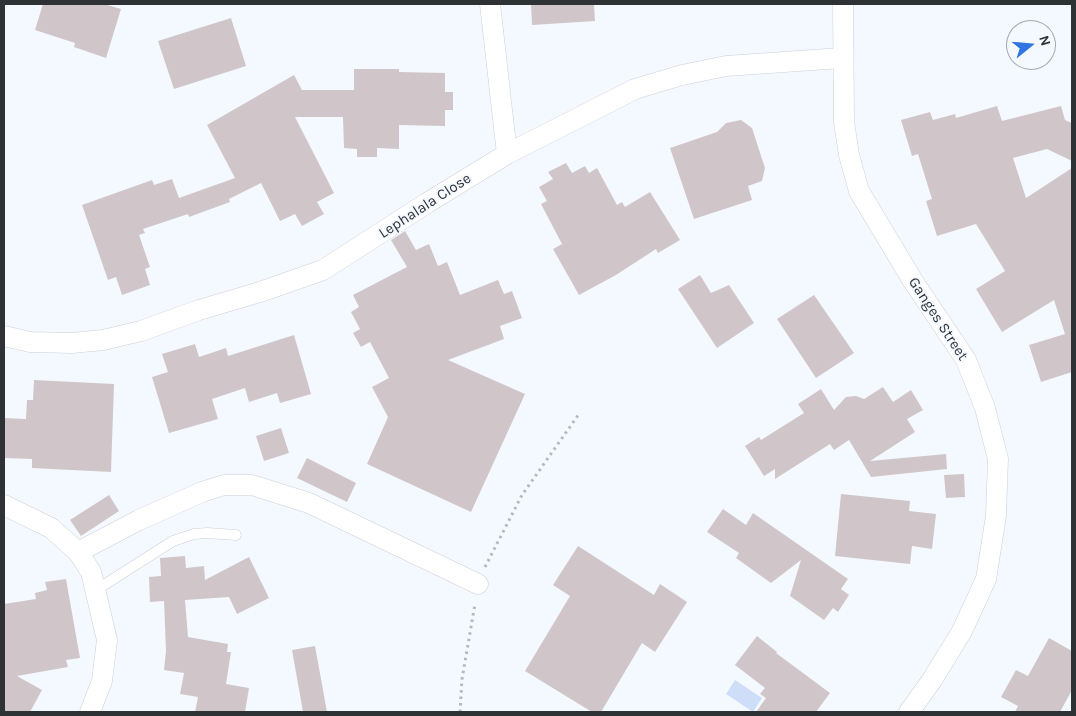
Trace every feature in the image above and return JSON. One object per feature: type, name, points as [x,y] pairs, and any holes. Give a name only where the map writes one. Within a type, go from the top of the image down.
[{"type":"street","points":[[490,4],[507,154]]},
{"type":"street","name":"Ganges Street","points":[[843,4],[844,122],[849,155],[859,191],[913,281],[966,360],[985,408],[998,459],[996,516],[986,579],[962,630],[932,680],[909,712]]},
{"type":"street","name":"Lephalala Close","points":[[4,336],[30,342],[72,343],[103,340],[141,331],[199,310],[260,292],[323,270],[507,154],[635,89],[682,75],[726,66],[842,58]]},
{"type":"street","points":[[78,552],[139,520],[202,492],[224,485],[252,485],[309,503],[478,584]]},
{"type":"street","points":[[4,505],[51,528],[78,552],[91,572],[107,640],[102,681],[90,712]]},
{"type":"lane","points":[[96,590],[173,542],[194,534],[236,535]]},
{"type":"path","points":[[460,712],[462,680],[478,584],[522,495],[579,414]]},
{"type":"water","points":[[735,680],[762,698],[753,712],[726,694]]},
{"type":"building","points":[[43,4],[104,4],[121,9],[106,58],[74,47],[75,43],[35,30]]},
{"type":"building","points":[[531,4],[594,4],[595,21],[532,25]]},
{"type":"building","points":[[231,18],[246,66],[174,89],[158,41]]},
{"type":"building","points":[[354,69],[399,69],[399,72],[445,73],[445,92],[453,92],[453,110],[445,110],[445,126],[399,125],[399,149],[377,148],[377,157],[357,157],[357,149],[344,148],[343,117],[295,117],[334,193],[317,202],[324,214],[302,226],[295,214],[280,221],[261,183],[229,199],[230,202],[189,217],[188,214],[143,229],[145,233],[139,235],[150,267],[145,269],[150,285],[122,295],[116,277],[108,280],[82,205],[152,180],[154,185],[172,179],[179,198],[235,178],[207,125],[294,75],[302,90],[354,90]]},
{"type":"building","points":[[997,106],[1002,121],[1061,106],[1065,120],[1072,123],[1072,161],[1047,149],[1013,158],[1026,198],[1072,168],[1072,372],[1041,382],[1029,345],[1065,334],[1054,300],[1002,332],[976,289],[1005,271],[976,224],[937,236],[926,201],[932,199],[918,154],[912,156],[901,120],[930,112],[933,120],[955,114],[956,118]]},
{"type":"building","points":[[741,120],[752,128],[765,168],[762,181],[748,186],[752,200],[694,219],[670,148],[717,132],[726,123]]},
{"type":"building","points":[[566,163],[572,173],[585,166],[589,173],[597,168],[617,205],[622,202],[625,207],[650,192],[680,240],[658,253],[656,249],[616,275],[579,295],[553,249],[562,244],[541,204],[547,201],[539,187],[553,179],[548,172]]},
{"type":"building","points":[[405,231],[416,250],[429,244],[438,266],[447,262],[460,295],[498,280],[504,294],[512,291],[522,318],[500,326],[504,339],[448,360],[525,394],[471,512],[367,464],[388,417],[372,387],[389,378],[370,342],[361,347],[353,333],[360,329],[351,312],[359,307],[353,295],[407,267],[391,240]]},
{"type":"building","points":[[700,275],[711,293],[729,285],[754,323],[717,348],[678,289]]},
{"type":"building","points":[[814,295],[854,353],[816,378],[777,319]]},
{"type":"building","points":[[294,335],[311,394],[280,403],[277,393],[249,402],[245,388],[212,399],[218,419],[169,433],[152,377],[168,372],[162,354],[195,344],[199,357],[226,348],[228,356]]},
{"type":"building","points":[[34,380],[114,384],[111,472],[32,468],[32,459],[4,458],[4,418],[26,419],[27,400],[33,400]]},
{"type":"building","points":[[883,387],[893,402],[911,390],[923,410],[907,419],[915,432],[870,461],[946,454],[947,469],[871,477],[849,440],[834,450],[830,444],[775,479],[775,469],[764,476],[745,446],[759,437],[761,440],[804,413],[798,404],[821,389],[834,410],[846,397],[856,396],[864,399]]},
{"type":"building","points":[[281,428],[289,453],[264,461],[256,436]]},
{"type":"building","points":[[307,458],[356,483],[347,502],[297,478]]},
{"type":"building","points":[[964,474],[965,497],[946,498],[944,475]]},
{"type":"building","points":[[841,494],[910,501],[909,511],[936,514],[932,549],[912,546],[910,564],[835,556]]},
{"type":"building","points":[[109,495],[119,511],[81,536],[70,520]]},
{"type":"building","points":[[723,509],[746,525],[753,513],[848,579],[841,589],[849,595],[838,612],[833,608],[824,620],[790,596],[801,560],[771,583],[736,558],[739,553],[707,532]]},
{"type":"building","points":[[578,546],[654,595],[660,584],[687,602],[655,652],[642,643],[601,712],[592,712],[525,671],[570,596],[553,585]]},
{"type":"building","points":[[185,556],[186,568],[204,566],[205,580],[249,557],[269,598],[237,614],[229,597],[185,600],[188,637],[228,644],[227,652],[231,652],[226,684],[249,688],[245,712],[195,712],[198,697],[180,694],[184,673],[164,670],[166,651],[164,601],[150,602],[149,577],[161,576],[160,558]]},
{"type":"building","points":[[66,579],[80,658],[66,660],[68,667],[17,676],[42,690],[30,712],[4,712],[4,604],[36,599],[35,593],[47,590],[45,582]]},
{"type":"building","points":[[757,636],[776,653],[830,693],[816,712],[756,712],[766,698],[760,694],[765,688],[735,665]]},
{"type":"building","points":[[1049,638],[1072,651],[1072,690],[1060,712],[1015,712],[1018,706],[1001,697],[1016,670],[1028,676]]},
{"type":"building","points":[[315,646],[327,712],[303,712],[292,650]]}]
